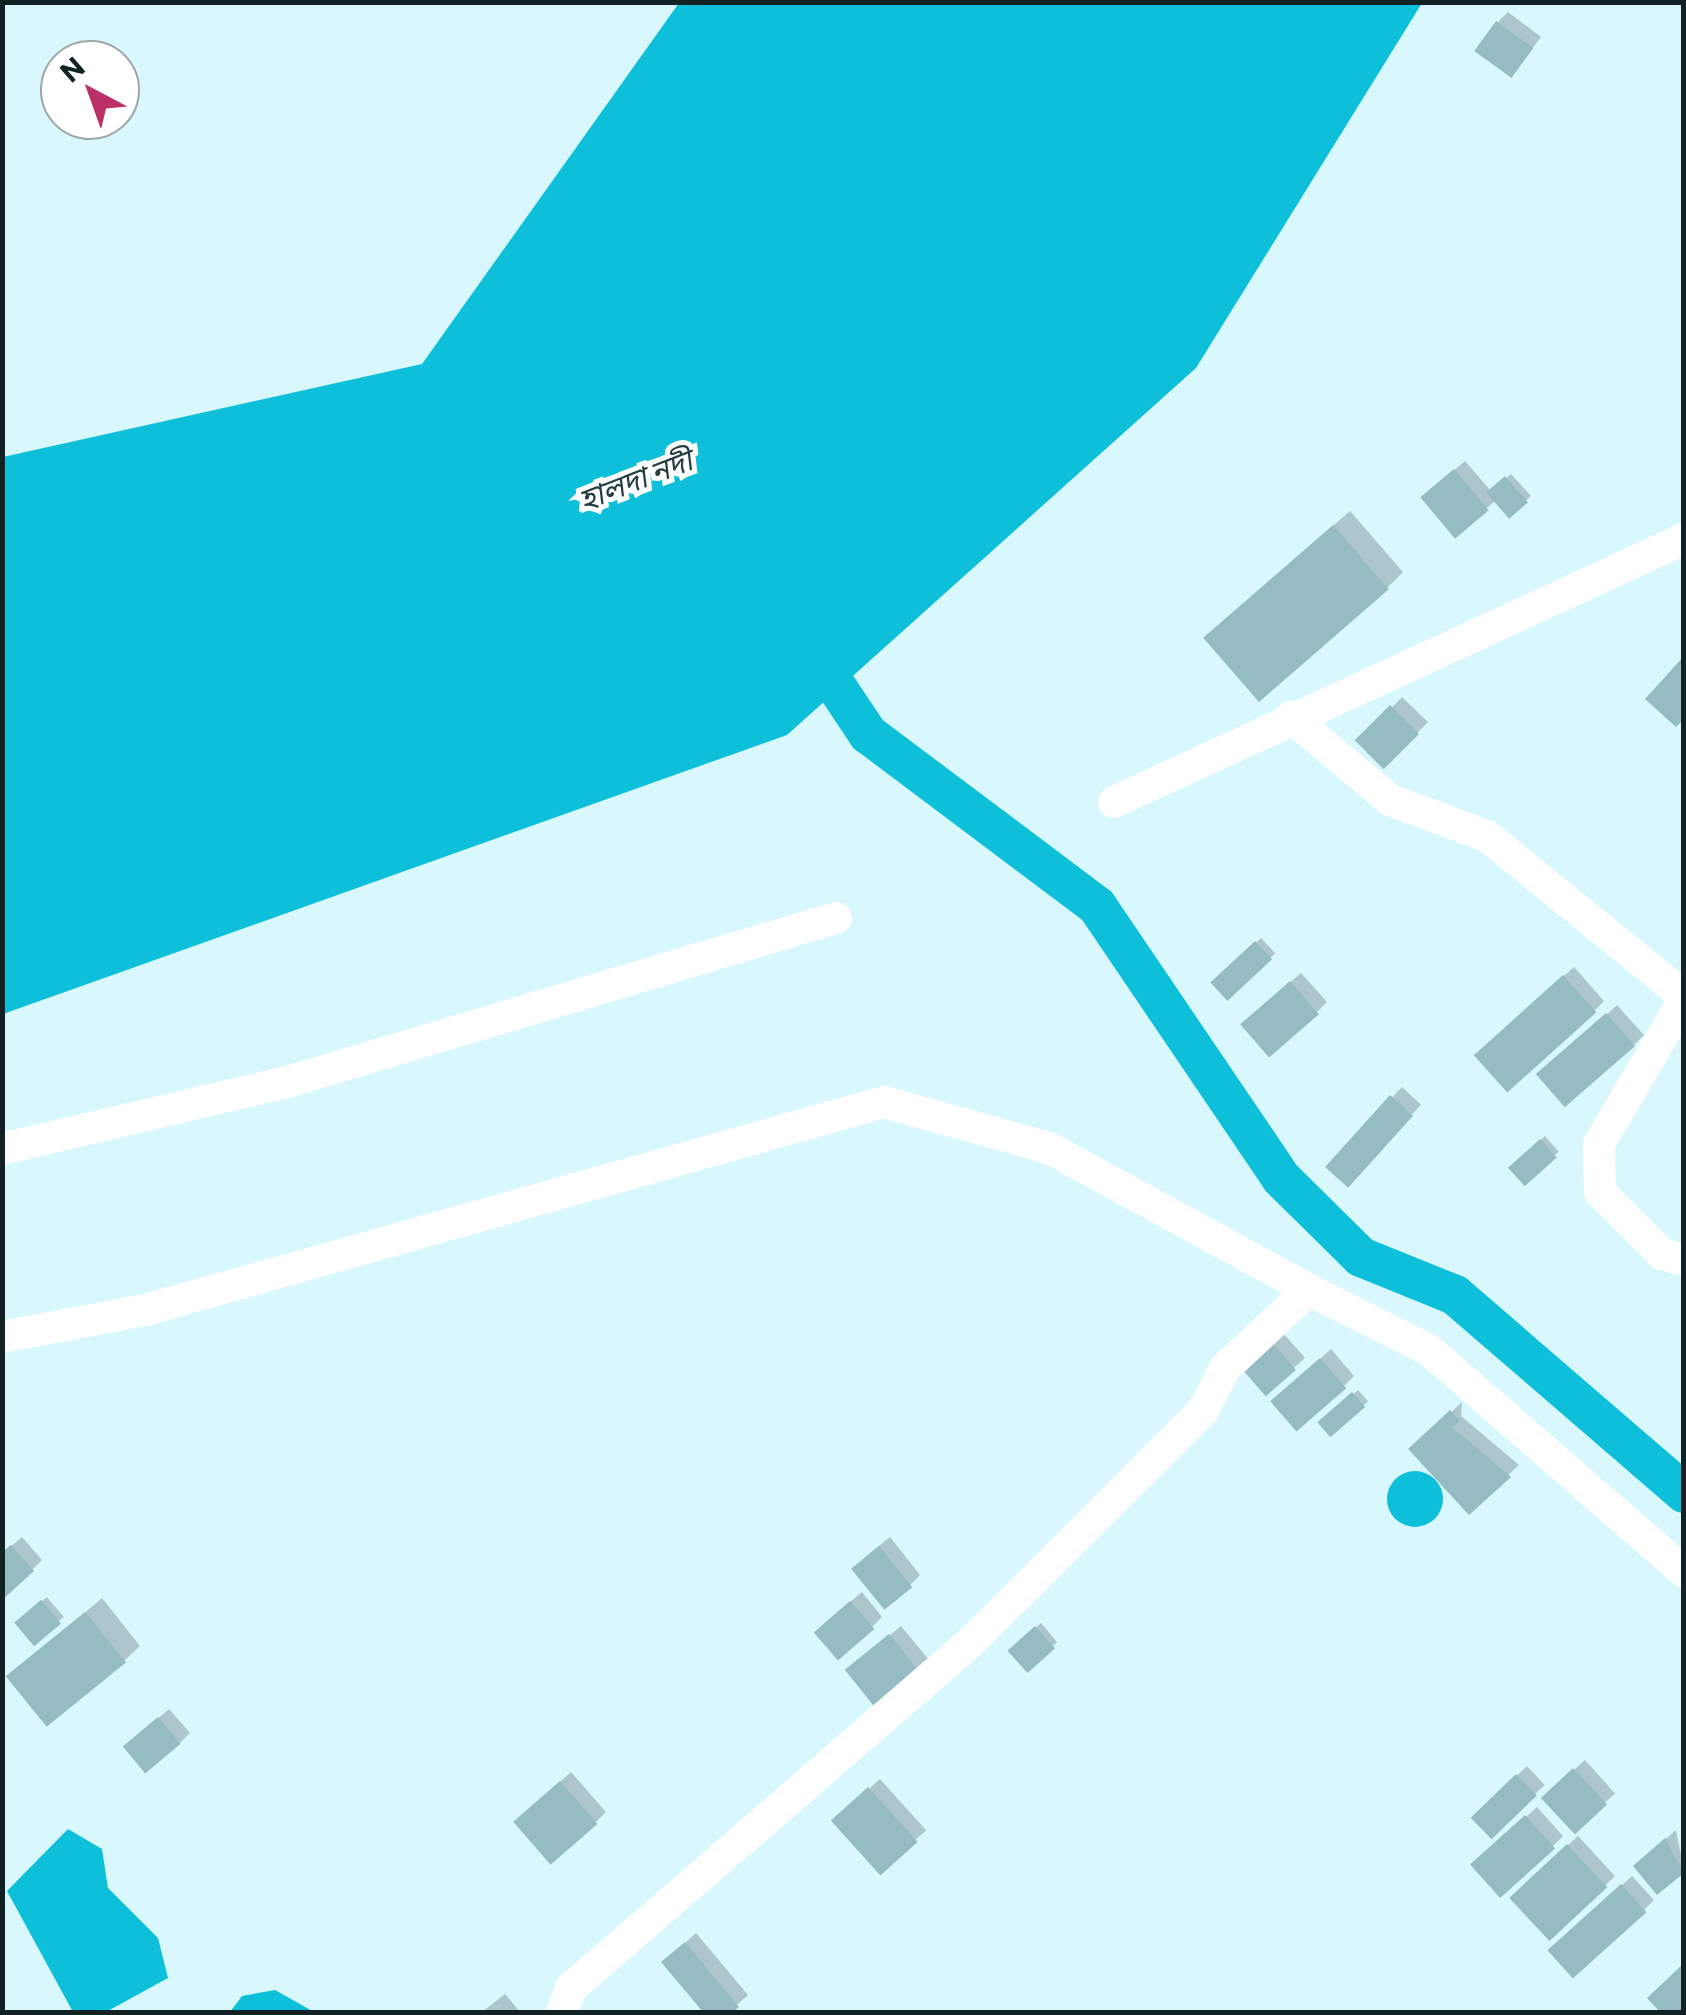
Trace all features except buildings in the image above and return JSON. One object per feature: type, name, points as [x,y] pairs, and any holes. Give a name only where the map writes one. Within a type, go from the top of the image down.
[{"type":"street","points":[[1114,802],[1291,717],[1684,539]]},
{"type":"street","points":[[1291,717],[1390,800],[1487,836],[1684,998],[1599,1144],[1600,1192],[1662,1254],[1684,1260]]},
{"type":"street","points":[[2,1150],[287,1082],[836,918]]},
{"type":"street","points":[[2,1336],[145,1310],[884,1102],[1049,1148],[1309,1290],[1429,1350],[1684,1572]]},
{"type":"street","points":[[562,2012],[571,1988],[971,1642],[1203,1411],[1224,1368],[1309,1290]]},
{"type":"water","name":"হালদা নদী","points":[[679,3],[1422,3],[1196,368],[787,735],[3,1014],[3,457],[422,364]]},
{"type":"water","points":[[1415,1471],[1435,1479],[1443,1499],[1435,1519],[1415,1527],[1395,1519],[1387,1499],[1395,1479]]},
{"type":"water","points":[[68,1829],[102,1849],[108,1888],[158,1938],[168,1978],[106,2012],[73,2012],[7,1891]]},
{"type":"water","points":[[275,1990],[314,2012],[230,2012],[242,1996]]},
{"type":"waterway","points":[[810,647],[868,734],[1097,906],[1281,1178],[1361,1257],[1455,1295],[1684,1493]]}]
